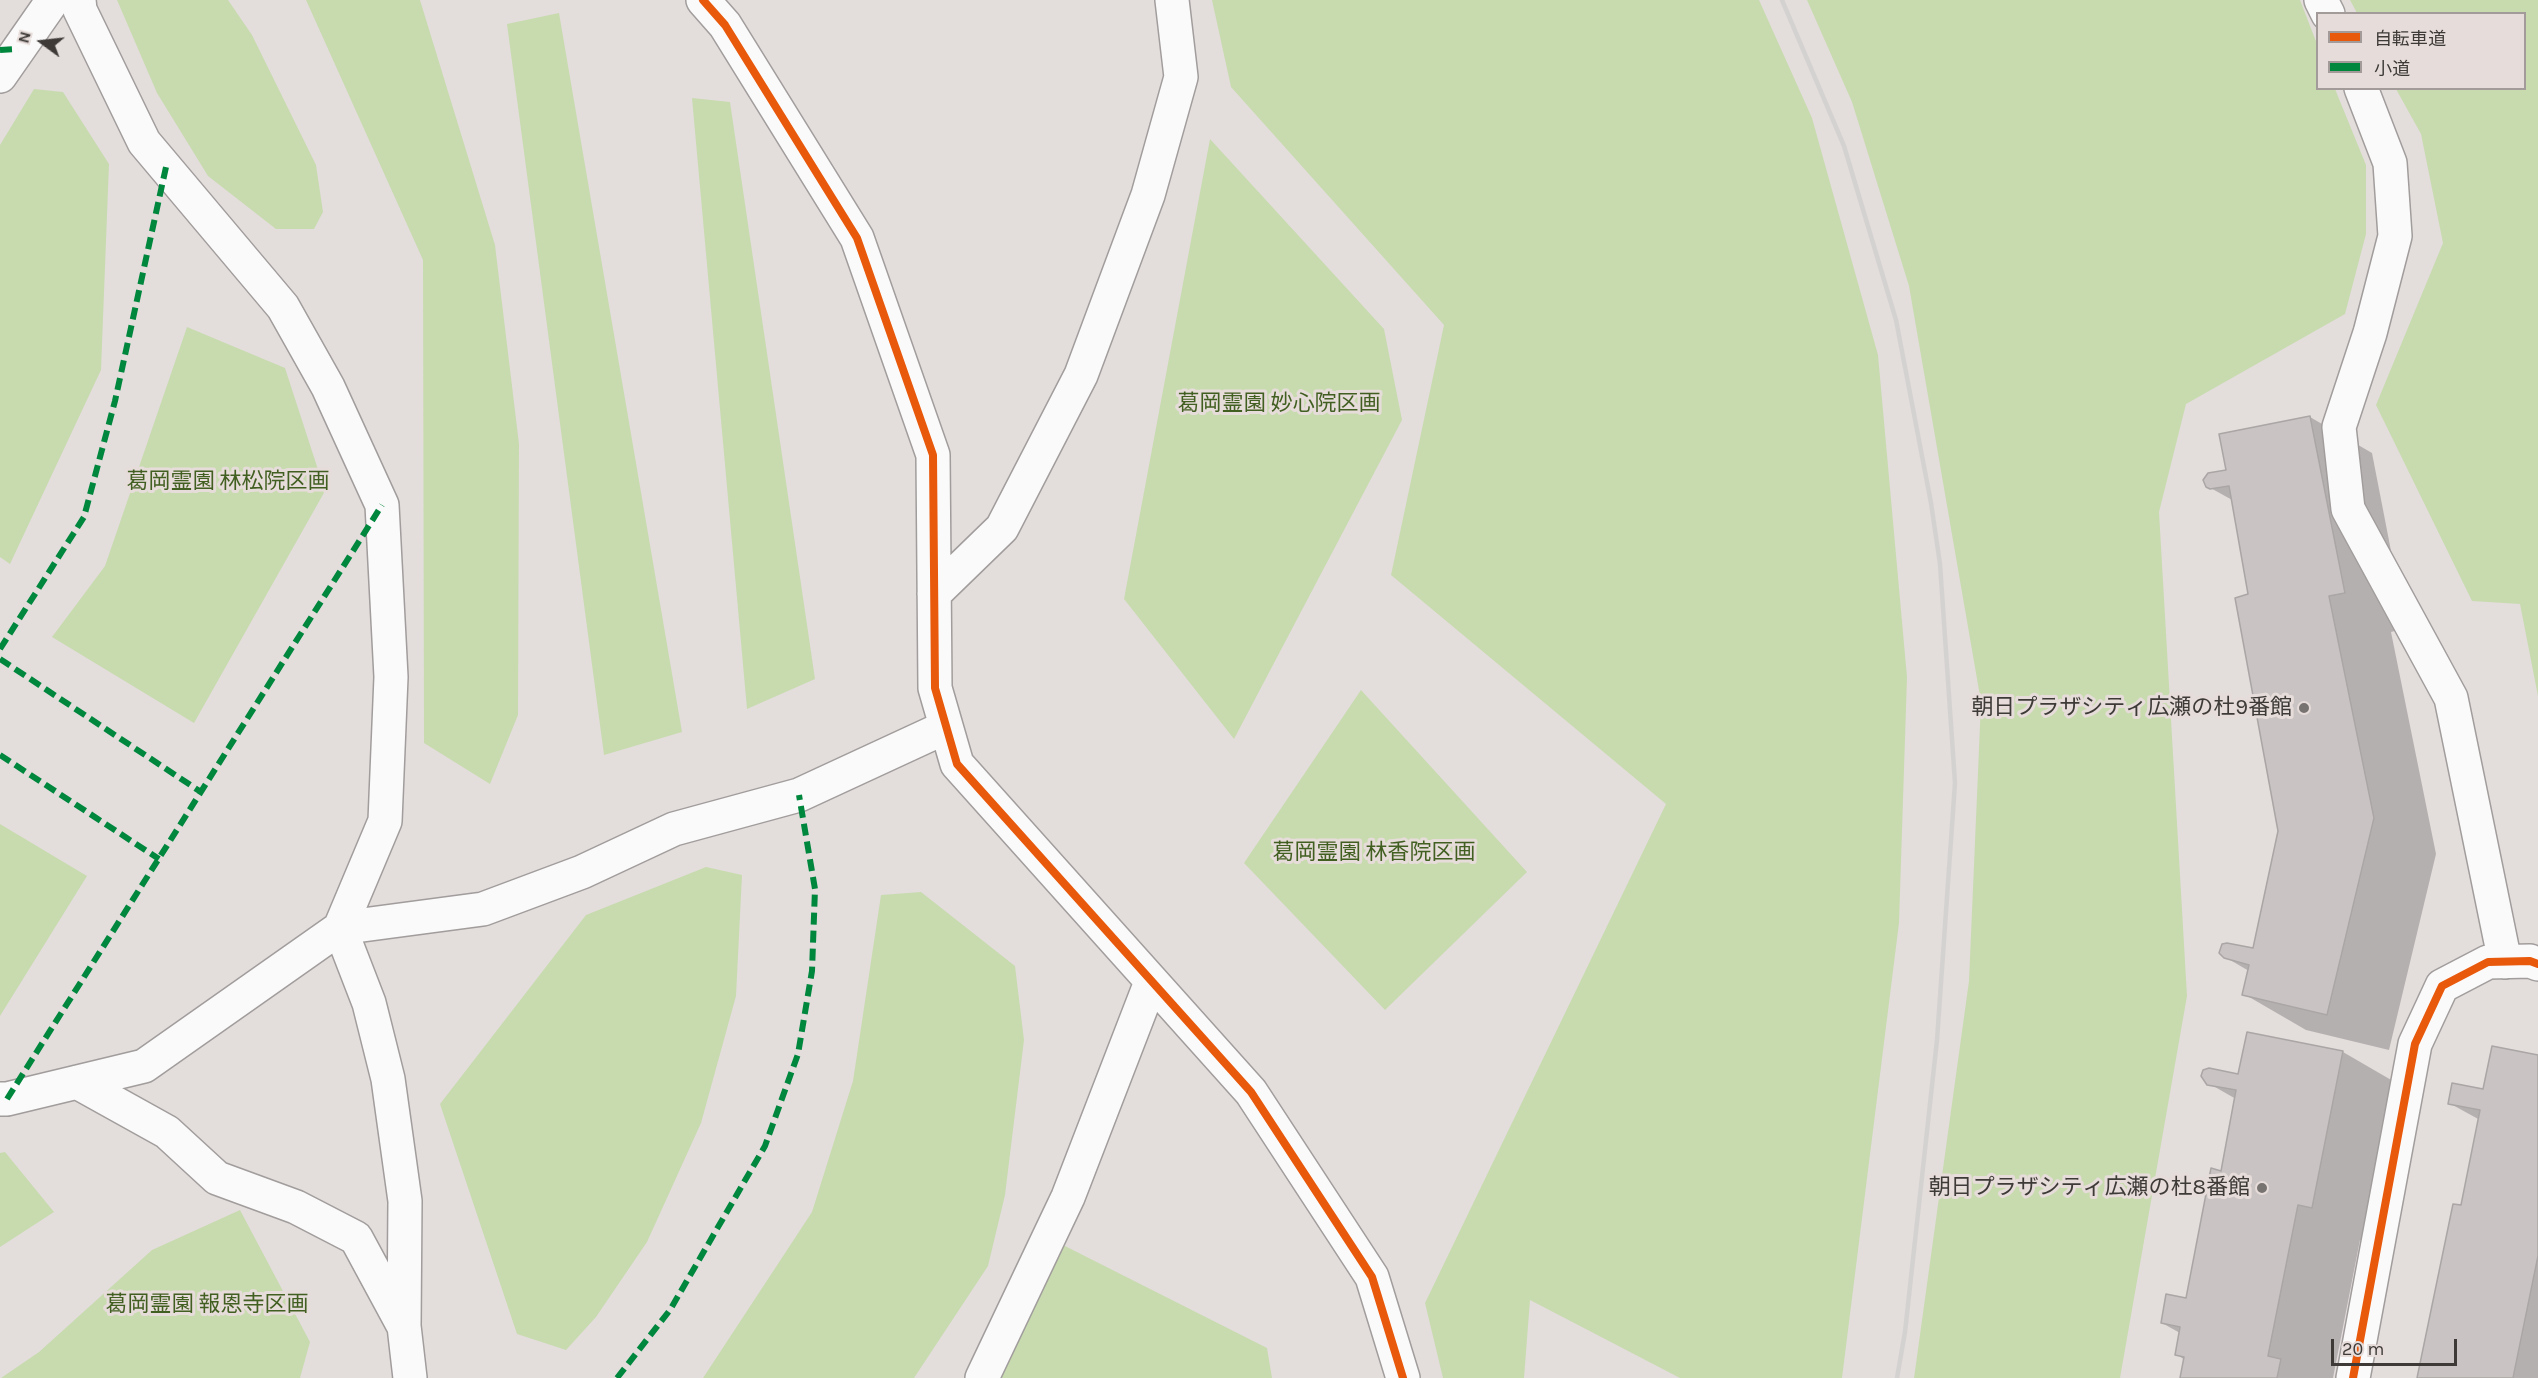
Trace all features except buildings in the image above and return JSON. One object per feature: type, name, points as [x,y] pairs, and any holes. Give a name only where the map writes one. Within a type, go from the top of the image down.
[{"type":"street","points":[[0,76],[53,0]]},
{"type":"street","points":[[80,0],[80,10],[144,142],[283,307],[328,387],[382,505],[391,677],[385,821],[340,928],[369,1003],[388,1079],[405,1201],[404,1326],[410,1378]]},
{"type":"street","points":[[703,0],[725,25],[857,238],[933,455],[935,688],[957,764],[1251,1092],[1372,1277],[1403,1378]]},
{"type":"street","points":[[934,594],[1002,528],[1081,375],[1148,195],[1181,77],[1172,0]]},
{"type":"street","points":[[2362,90],[2391,163],[2396,237],[2370,333],[2340,427],[2348,510],[2451,698],[2505,962]]},
{"type":"street","points":[[0,1099],[144,1066],[340,928],[483,909],[582,872],[674,829],[799,795],[946,727]]},
{"type":"street","points":[[2354,1378],[2415,1044],[2442,986],[2488,962],[2538,964]]},
{"type":"street","points":[[982,1378],[1068,1197],[1151,982]]},
{"type":"street","points":[[77,1082],[167,1132],[217,1178],[296,1207],[356,1238],[404,1326]]},
{"type":"green space","points":[[117,0],[228,0],[252,35],[316,165],[323,212],[314,229],[276,229],[208,176],[157,93]]},
{"type":"green space","points":[[306,0],[420,0],[495,245],[519,444],[518,715],[490,784],[424,743],[423,260]]},
{"type":"green space","points":[[1212,0],[1759,0],[1812,118],[1878,355],[1907,677],[1899,923],[1842,1378],[1680,1378],[1530,1300],[1524,1378],[1443,1378],[1425,1303],[1666,804],[1391,575],[1444,325],[1231,87]]},
{"type":"green space","points":[[1807,0],[2300,0],[2316,41],[2316,90],[2335,90],[2366,165],[2366,234],[2345,314],[2186,404],[2159,512],[2187,996],[2120,1378],[1914,1378],[1969,981],[1981,702],[1909,286],[1852,102]]},
{"type":"green space","points":[[2350,0],[2538,0],[2538,696],[2520,604],[2472,601],[2376,405],[2443,243],[2421,134],[2397,90],[2526,90],[2526,12],[2356,12]]},
{"type":"green space","points":[[559,13],[682,732],[604,755],[507,24]]},
{"type":"green space","name":"葛岡霊園 林松院区画","points":[[34,89],[63,92],[109,164],[101,370],[10,564],[0,557],[0,145]]},
{"type":"green space","points":[[692,98],[730,102],[815,679],[747,709]]},
{"type":"green space","name":"葛岡霊園 妙心院区画","points":[[1210,139],[1384,329],[1402,420],[1234,739],[1124,599]]},
{"type":"green space","name":"葛岡霊園 林松院区画","points":[[187,327],[285,368],[325,491],[194,723],[52,637],[105,566]]},
{"type":"green space","name":"葛岡霊園 林香院区画","points":[[1361,690],[1527,872],[1385,1010],[1244,863]]},
{"type":"green space","points":[[0,824],[87,876],[0,1016]]},
{"type":"green space","points":[[706,867],[742,875],[736,996],[701,1123],[647,1242],[596,1317],[566,1350],[517,1334],[440,1104],[586,915]]},
{"type":"green space","points":[[921,892],[1015,966],[1024,1040],[1005,1195],[988,1266],[914,1378],[703,1378],[812,1212],[853,1081],[881,895]]},
{"type":"green space","points":[[5,1152],[54,1212],[0,1247],[0,1153]]},
{"type":"green space","name":"葛岡霊園 報恩寺区画","points":[[240,1210],[310,1342],[300,1378],[1,1378],[39,1352],[152,1250]]},
{"type":"green space","points":[[1063,1245],[1267,1348],[1272,1378],[999,1378]]},
{"type":"railway","points":[[1782,0],[1844,146],[1896,320],[1931,503],[1940,564],[1955,783],[1937,1040],[1905,1332],[1897,1378]]},
{"type":"marked path","points":[[0,50],[18,49]]},
{"type":"marked path","points":[[0,649],[84,517],[115,401],[166,167]]},
{"type":"marked path","points":[[7,1099],[382,505]]},
{"type":"marked path","points":[[0,659],[201,792]]},
{"type":"marked path","points":[[0,755],[159,859]]},
{"type":"marked path","points":[[617,1378],[670,1310],[765,1146],[798,1054],[812,971],[815,889],[799,795]]},
{"type":"cycle path","points":[[703,0],[725,25],[857,238],[933,455],[935,688],[957,764],[1251,1092],[1372,1277],[1403,1378]]},
{"type":"cycle path","points":[[2353,1378],[2415,1044],[2442,986],[2488,962],[2530,961],[2538,964]]},
{"type":"place","name":"朝日プラザシティ広瀬の杜9番館","points":[[2304,708]]},
{"type":"place","name":"朝日プラザシティ広瀬の杜8番館","points":[[2262,1188]]}]
